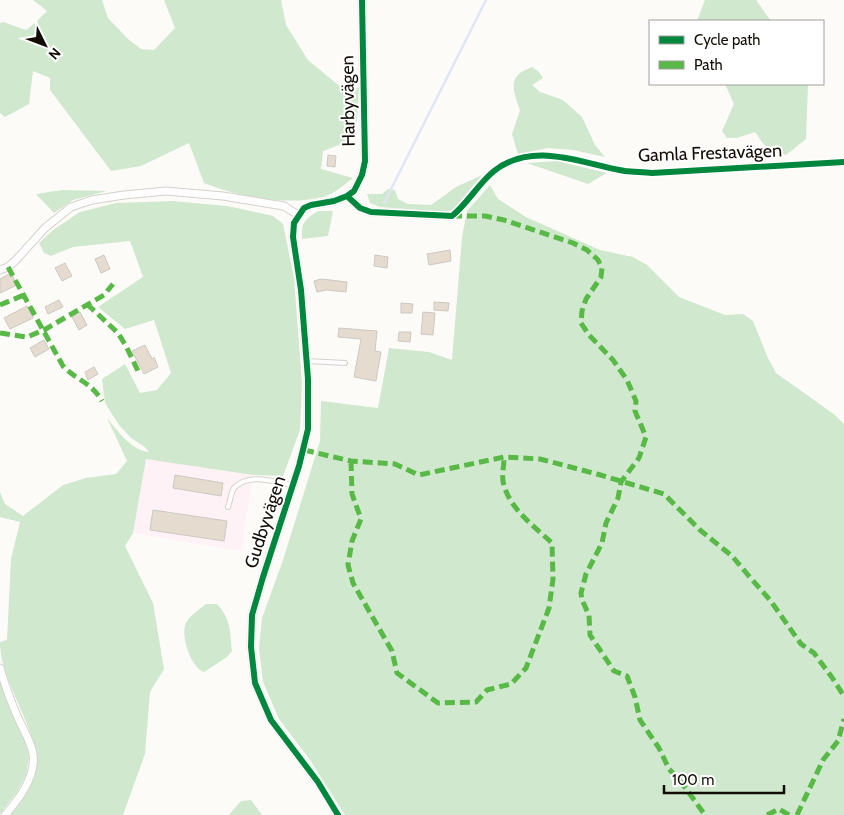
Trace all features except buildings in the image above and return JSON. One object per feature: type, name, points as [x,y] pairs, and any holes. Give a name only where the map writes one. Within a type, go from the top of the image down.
[{"type":"street","name":"Harbyvägen","points":[[347,196],[354,191],[362,175],[365,161],[362,0]]},
{"type":"street","points":[[0,270],[8,267],[15,261],[45,228],[71,207],[92,200],[124,195],[166,191],[223,196],[284,206],[298,215],[304,208],[311,205],[334,201],[347,196],[360,208],[371,212],[452,216]]},
{"type":"street","name":"Gudbyvägen","points":[[298,215],[294,223],[294,236],[307,361],[308,429],[304,450],[252,615],[251,647],[255,683],[271,720],[318,782],[338,815]]},
{"type":"street","points":[[0,668],[6,691],[33,754],[29,780],[23,792],[5,815]]},
{"type":"lane","points":[[307,361],[345,363]]},
{"type":"lane","points":[[228,507],[233,489],[244,481],[253,479],[293,485]]},
{"type":"shaded area","points":[[146,458],[253,475],[241,551],[133,533]]},
{"type":"green space","points":[[33,0],[102,0],[108,18],[128,39],[141,49],[154,50],[175,28],[164,0],[281,0],[286,25],[308,60],[343,89],[359,88],[357,121],[347,142],[323,151],[321,169],[353,178],[331,194],[309,200],[263,199],[248,196],[204,183],[189,143],[141,166],[111,171],[50,90],[50,78],[33,71],[29,104],[5,117],[0,113],[0,23],[3,22],[26,30],[47,11]]},
{"type":"green space","points":[[705,0],[756,0],[770,20],[697,20]]},
{"type":"green space","points":[[532,67],[543,78],[532,85],[540,92],[563,100],[582,117],[595,145],[605,157],[573,150],[548,148],[518,154],[512,134],[520,110],[515,96],[514,84],[518,75]]},
{"type":"green space","points":[[725,85],[808,85],[806,139],[786,155],[768,148],[755,132],[737,138],[727,138],[722,131],[734,104]]},
{"type":"green space","points":[[557,161],[607,173],[588,184],[527,163]]},
{"type":"green space","points":[[482,175],[454,209],[446,212],[380,207],[370,203],[367,194],[382,194],[388,189],[395,190],[398,199],[408,204],[431,205],[456,187]]},
{"type":"green space","points":[[490,185],[498,199],[526,217],[600,250],[633,257],[647,265],[679,297],[725,315],[743,314],[753,321],[776,373],[835,415],[844,424],[844,815],[345,815],[310,760],[279,719],[263,682],[259,648],[262,618],[283,560],[320,441],[321,401],[378,408],[389,348],[429,352],[452,360],[462,237],[467,211]]},
{"type":"green space","points":[[62,190],[107,191],[73,200],[54,213],[36,194]]},
{"type":"green space","points":[[172,201],[227,206],[273,216],[283,224],[294,278],[302,383],[300,430],[283,476],[253,475],[146,459],[133,533],[125,546],[153,603],[164,669],[150,692],[145,754],[123,815],[11,815],[20,803],[33,778],[37,764],[37,755],[7,676],[1,651],[0,642],[7,640],[11,559],[20,522],[0,517],[0,492],[5,504],[23,516],[63,485],[86,478],[116,474],[127,461],[107,418],[131,444],[143,451],[149,452],[131,438],[119,425],[105,403],[102,379],[125,364],[140,393],[157,390],[171,373],[154,320],[125,329],[98,307],[143,277],[130,241],[73,247],[51,256],[44,253],[39,243],[53,230],[80,212],[116,203]]},
{"type":"green space","points":[[318,211],[333,211],[328,236],[302,239],[304,222]]},
{"type":"green space","points":[[206,604],[217,604],[225,615],[229,626],[232,651],[227,657],[204,672],[199,669],[191,658],[184,635],[186,623],[190,617]]},
{"type":"green space","points":[[0,682],[26,743],[29,757],[26,775],[17,792],[0,814]]},
{"type":"green space","points":[[251,800],[262,815],[229,815],[241,801]]},
{"type":"waterway","points":[[384,203],[486,0]]},
{"type":"marked path","points":[[452,216],[485,216],[504,220],[573,243],[587,250],[598,260],[602,268],[601,277],[586,299],[581,323],[589,335],[613,360],[627,380],[636,401],[635,411],[646,437],[639,458],[621,482],[618,498],[606,523],[602,543],[586,574],[581,593],[582,600],[589,615],[590,635],[614,671],[627,676],[635,697],[640,720],[659,748],[669,769],[705,815]]},
{"type":"marked path","points":[[8,267],[63,366],[93,389],[102,401]]},
{"type":"marked path","points":[[0,333],[27,337],[44,330],[104,295],[113,284]]},
{"type":"marked path","points":[[0,305],[24,295]]},
{"type":"marked path","points":[[87,304],[118,333],[140,375]]},
{"type":"marked path","points":[[304,450],[351,461],[395,464],[419,475],[504,457],[540,459],[664,494],[700,530],[732,556],[770,600],[801,644],[814,653],[844,696]]},
{"type":"marked path","points":[[351,461],[352,494],[361,519],[352,541],[348,565],[353,583],[392,651],[397,673],[438,703],[476,702],[487,690],[511,684],[526,668],[549,608],[553,579],[552,543],[523,516],[510,500],[503,481],[504,457]]},
{"type":"marked path","points":[[797,815],[823,760],[838,741],[844,719]]},
{"type":"marked path","points":[[767,815],[779,809],[789,815]]},
{"type":"cycle path","points":[[338,815],[318,782],[271,720],[255,683],[251,647],[252,615],[299,466],[308,429],[308,379],[301,290],[293,237],[294,223],[304,208],[334,201],[354,191],[362,175],[365,161],[362,0]]},
{"type":"cycle path","name":"Gamla Frestavägen","points":[[347,196],[360,208],[371,212],[452,216],[494,171],[509,162],[525,157],[558,157],[625,171],[652,173],[844,162]]}]
